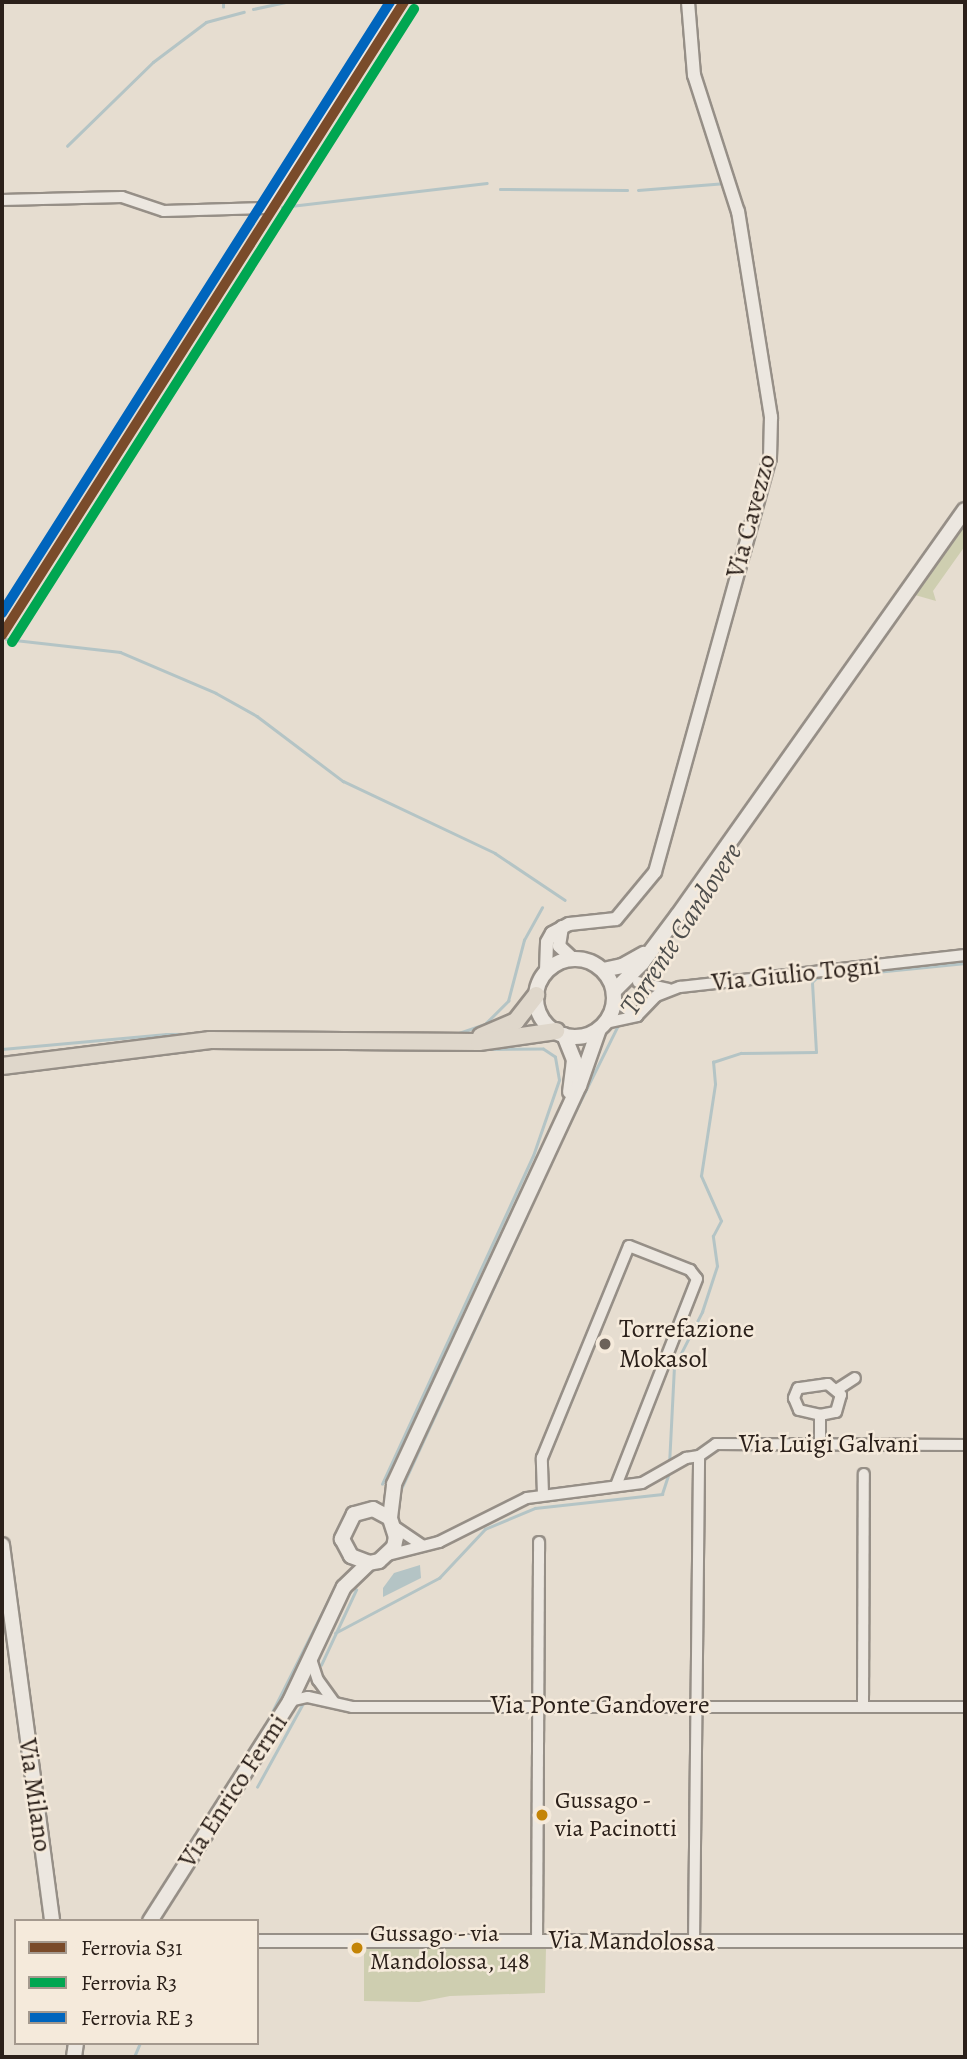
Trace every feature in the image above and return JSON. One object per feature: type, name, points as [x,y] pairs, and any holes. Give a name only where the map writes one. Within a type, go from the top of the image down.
[{"type":"main road","points":[[344,1587],[369,1563],[388,1556],[394,1547],[394,1484],[616,999],[965,510]]},
{"type":"main road","points":[[603,970],[633,961],[653,947]]},
{"type":"main road","points":[[457,1040],[516,1021],[536,995],[546,971],[573,959],[587,960],[603,970],[616,999]]},
{"type":"main road","points":[[536,995],[540,1014],[560,1033],[574,1060],[567,1111]]},
{"type":"main road","points":[[2,1066],[210,1040],[457,1040],[560,1033],[584,1036],[605,1025]]},
{"type":"main road","points":[[344,1587],[345,1548],[342,1539],[347,1520],[394,1484]]},
{"type":"main road","points":[[363,1510],[382,1512],[392,1523]]},
{"type":"main road","name":"Via Milano","points":[[2,1545],[52,1919]]},
{"type":"main road","points":[[345,1548],[359,1561],[369,1563]]},
{"type":"main road","name":"Via Enrico Fermi","points":[[151,1919],[290,1701],[344,1587]]},
{"type":"street","points":[[2,200],[122,197],[164,211],[265,208],[396,2]]},
{"type":"street","name":"Via Cavezzo","points":[[562,927],[616,919],[655,872],[772,443],[738,212],[694,75],[688,2]]},
{"type":"street","points":[[562,927],[559,946],[573,959]]},
{"type":"street","points":[[546,971],[547,942],[562,927]]},
{"type":"street","name":"Via Giulio Togni","points":[[643,983],[668,989],[965,955]]},
{"type":"street","points":[[605,1025],[637,1017],[668,989]]},
{"type":"street","points":[[616,999],[637,1017]]},
{"type":"street","points":[[543,1494],[542,1458],[629,1246],[690,1269],[697,1279],[616,1486]]},
{"type":"street","points":[[838,1389],[855,1378]]},
{"type":"street","points":[[820,1383],[838,1389],[839,1407],[820,1415],[799,1409],[794,1398],[798,1388],[820,1383]]},
{"type":"street","points":[[820,1415],[820,1443]]},
{"type":"street","name":"Via Luigi Galvani","points":[[388,1556],[439,1542],[543,1494],[652,1479],[686,1458],[699,1456],[716,1444],[965,1445]]},
{"type":"street","points":[[694,1942],[699,1456]]},
{"type":"street","points":[[863,1707],[864,1474]]},
{"type":"street","points":[[392,1523],[422,1545]]},
{"type":"street","points":[[537,1940],[540,1542]]},
{"type":"street","points":[[312,1659],[326,1696],[337,1704]]},
{"type":"street","name":"Via Ponte Gandovere","points":[[290,1701],[308,1697],[337,1704],[965,1707]]},
{"type":"street","name":"Via Mandolossa","points":[[259,1941],[965,1941]]},
{"type":"green space","points":[[965,525],[965,546],[933,591],[936,601],[915,595]]},
{"type":"green space","points":[[364,1946],[546,1948],[545,1993],[450,1996],[419,2002],[364,2001]]},
{"type":"shaded area","points":[[420,1565],[421,1578],[383,1597],[383,1588],[394,1573]]},
{"type":"waterway","points":[[223,2],[223,7]]},
{"type":"waterway","points":[[253,9],[286,2]]},
{"type":"waterway","points":[[683,5],[687,65]]},
{"type":"waterway","points":[[67,146],[153,62],[206,22],[244,12]]},
{"type":"waterway","points":[[282,207],[487,183]]},
{"type":"waterway","points":[[638,190],[726,183]]},
{"type":"waterway","points":[[500,189],[627,190]]},
{"type":"waterway","points":[[6,639],[120,652],[216,693],[257,716],[343,781],[495,853],[565,900]]},
{"type":"waterway","points":[[456,1034],[485,1024],[508,1001],[524,940],[542,908]]},
{"type":"waterway","name":"Torrente Gandovere","points":[[642,979],[672,935]]},
{"type":"waterway","points":[[669,1465],[674,1367],[702,1312],[717,1266],[713,1236],[721,1221],[701,1176],[715,1084],[713,1062],[741,1053],[816,1052],[812,982],[816,978],[965,963]]},
{"type":"waterway","name":"Torrente Gandovere","points":[[627,1006],[638,984]]},
{"type":"waterway","name":"Torrente Gandovere","points":[[565,1132],[618,1025]]},
{"type":"waterway","points":[[2,1049],[166,1034],[390,1033]]},
{"type":"waterway","points":[[382,1484],[533,1156],[559,1080],[555,1057],[543,1049],[449,1050]]},
{"type":"waterway","name":"Torrente Gandovere","points":[[401,1489],[526,1217]]},
{"type":"waterway","points":[[335,1633],[439,1578],[485,1529],[535,1508],[662,1494],[669,1472]]},
{"type":"waterway","name":"Torrente Gandovere","points":[[321,1665],[356,1590]]},
{"type":"waterway","points":[[262,1732],[332,1593]]},
{"type":"waterway","name":"Torrente Gandovere","points":[[257,1787],[302,1705]]},
{"type":"waterway","name":"Torrente Gandovere","points":[[134,2057],[139,2045]]},
{"type":"rail line","name":"S31","points":[[2,635],[404,2]]},
{"type":"rail line","name":"R3","points":[[12,642],[414,9]]},
{"type":"transit line","points":[[2,613],[390,2]]},
{"type":"place","name":"Torrefazione Mokasol","points":[[605,1344]]},
{"type":"place","name":"Gussago - via Pacinotti","points":[[542,1815]]},
{"type":"place","name":"Gussago - via Mandolossa, 148","points":[[357,1948]]}]
